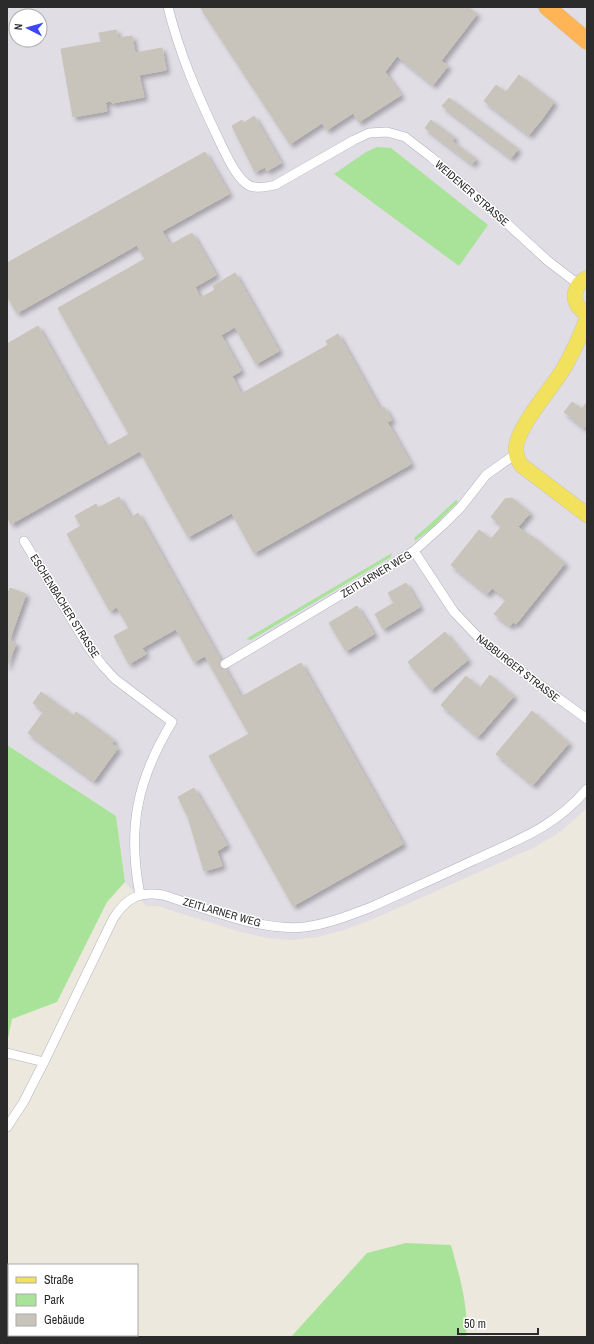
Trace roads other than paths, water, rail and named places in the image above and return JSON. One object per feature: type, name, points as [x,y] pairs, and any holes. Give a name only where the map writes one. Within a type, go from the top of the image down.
[{"type":"highway","points":[[548,7],[587,40]]},
{"type":"main road","points":[[583,281],[574,294],[579,308],[587,313]]},
{"type":"main road","points":[[587,318],[564,369],[524,425],[516,450],[521,464],[587,515]]},
{"type":"street","name":"WEIDENER STRASSE","points":[[168,7],[176,37],[197,94],[238,175],[251,186],[264,188],[274,185],[354,140],[369,134],[387,132],[405,137],[431,157],[548,261],[583,281]]},
{"type":"street","name":"ZEITLARNER WEG","points":[[225,664],[414,551],[461,507],[486,475],[513,456],[517,456]]},
{"type":"street","name":"ESCHENBACHER STRASSE","points":[[24,541],[89,648],[103,666],[115,679],[172,722],[150,762],[140,790],[135,818],[134,848],[140,895]]},
{"type":"street","name":"NABBURGER STRASSE","points":[[414,551],[454,612],[476,635],[495,652],[587,720]]},
{"type":"street","name":"ZEITLARNER WEG","points":[[7,1127],[23,1103],[44,1062],[113,919],[128,900],[140,895],[152,893],[163,895],[238,919],[270,925],[304,927],[345,918],[535,832],[561,816],[587,789]]},
{"type":"street","points":[[7,1053],[44,1062]]}]
